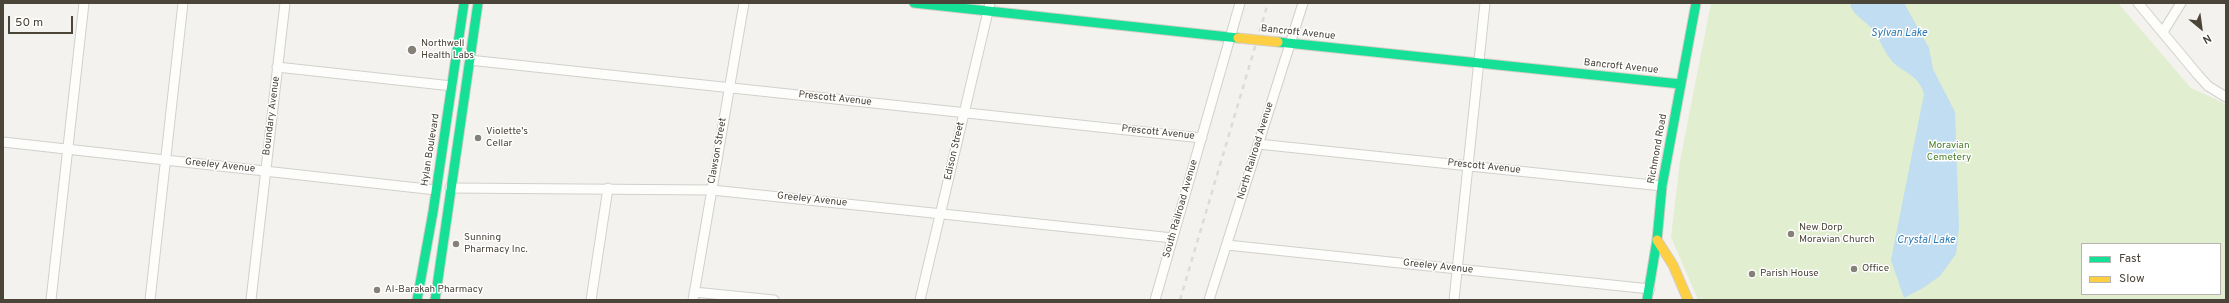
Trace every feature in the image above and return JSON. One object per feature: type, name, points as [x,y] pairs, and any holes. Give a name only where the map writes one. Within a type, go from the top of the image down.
[{"type":"main road","name":"Hylan Boulevard","points":[[417,300],[436,190],[464,3]]},
{"type":"main road","points":[[435,300],[450,188],[478,3]]},
{"type":"main road","name":"Bancroft Avenue","points":[[914,3],[989,7],[1234,38],[1680,84]]},
{"type":"main road","name":"Richmond Road","points":[[1647,300],[1657,240],[1662,186],[1696,3]]},
{"type":"main road","points":[[1657,240],[1673,265],[1688,300]]},
{"type":"street","points":[[51,300],[84,3]]},
{"type":"street","points":[[150,300],[167,161],[183,3]]},
{"type":"street","name":"Boundary Avenue","points":[[251,300],[285,3]]},
{"type":"street","name":"Clawson Street","points":[[693,296],[744,3]]},
{"type":"street","name":"South Railroad Avenue","points":[[1155,300],[1202,138],[1234,38],[1240,3]]},
{"type":"street","name":"North Railroad Avenue","points":[[1209,300],[1302,3]]},
{"type":"street","points":[[1454,300],[1485,3]]},
{"type":"street","points":[[2138,3],[2208,86],[2226,97]]},
{"type":"street","points":[[2163,32],[2181,3]]},
{"type":"street","name":"Edison Street","points":[[920,300],[989,7]]},
{"type":"street","name":"Prescott Avenue","points":[[469,60],[1202,138]]},
{"type":"street","points":[[277,67],[452,86]]},
{"type":"street","name":"Greeley Avenue","points":[[3,142],[436,190]]},
{"type":"street","name":"Prescott Avenue","points":[[1258,144],[1662,186]]},
{"type":"street","name":"Greeley Avenue","points":[[450,188],[608,188],[712,190],[1173,238]]},
{"type":"street","points":[[591,300],[608,188]]},
{"type":"street","name":"Greeley Avenue","points":[[1227,244],[1650,289]]},
{"type":"street","points":[[693,296],[774,300]]},
{"type":"green space","name":"Moravian Cemetery","points":[[1711,3],[2118,3],[2191,88],[2226,104],[2226,300],[1698,300],[1671,237],[1680,161]]},
{"type":"water","name":"Crystal Lake","points":[[1850,3],[1904,3],[1929,48],[1933,69],[1955,112],[1959,227],[1956,254],[1940,276],[1923,288],[1904,298],[1891,260],[1924,94],[1917,80],[1892,61],[1875,33],[1853,11]]},
{"type":"railway","points":[[1180,300],[1268,3]]},
{"type":"traffic: fast","points":[[417,300],[433,212],[464,3]]},
{"type":"traffic: fast","points":[[435,300],[478,3]]},
{"type":"traffic: fast","points":[[914,3],[1238,38]]},
{"type":"traffic: fast","points":[[1647,300],[1657,240],[1662,186],[1696,3]]},
{"type":"traffic: fast","points":[[1278,42],[1680,84]]},
{"type":"traffic: slow","points":[[1238,38],[1278,42]]},
{"type":"traffic: slow","points":[[1657,240],[1673,265],[1688,300]]},
{"type":"place","name":"Northwell Health Labs","points":[[412,50]]},
{"type":"place","name":"Violette's Cellar","points":[[478,138]]},
{"type":"place","name":"New Dorp Moravian Church","points":[[1791,234]]},
{"type":"place","name":"Sunning Pharmacy Inc.","points":[[456,244]]},
{"type":"place","name":"Office","points":[[1854,269]]},
{"type":"place","name":"Parish House","points":[[1752,274]]},
{"type":"place","name":"Al-Barakah Pharmacy","points":[[377,290]]},
{"type":"water label","name":"Sylvan Lake","points":[[1899,34]]}]
